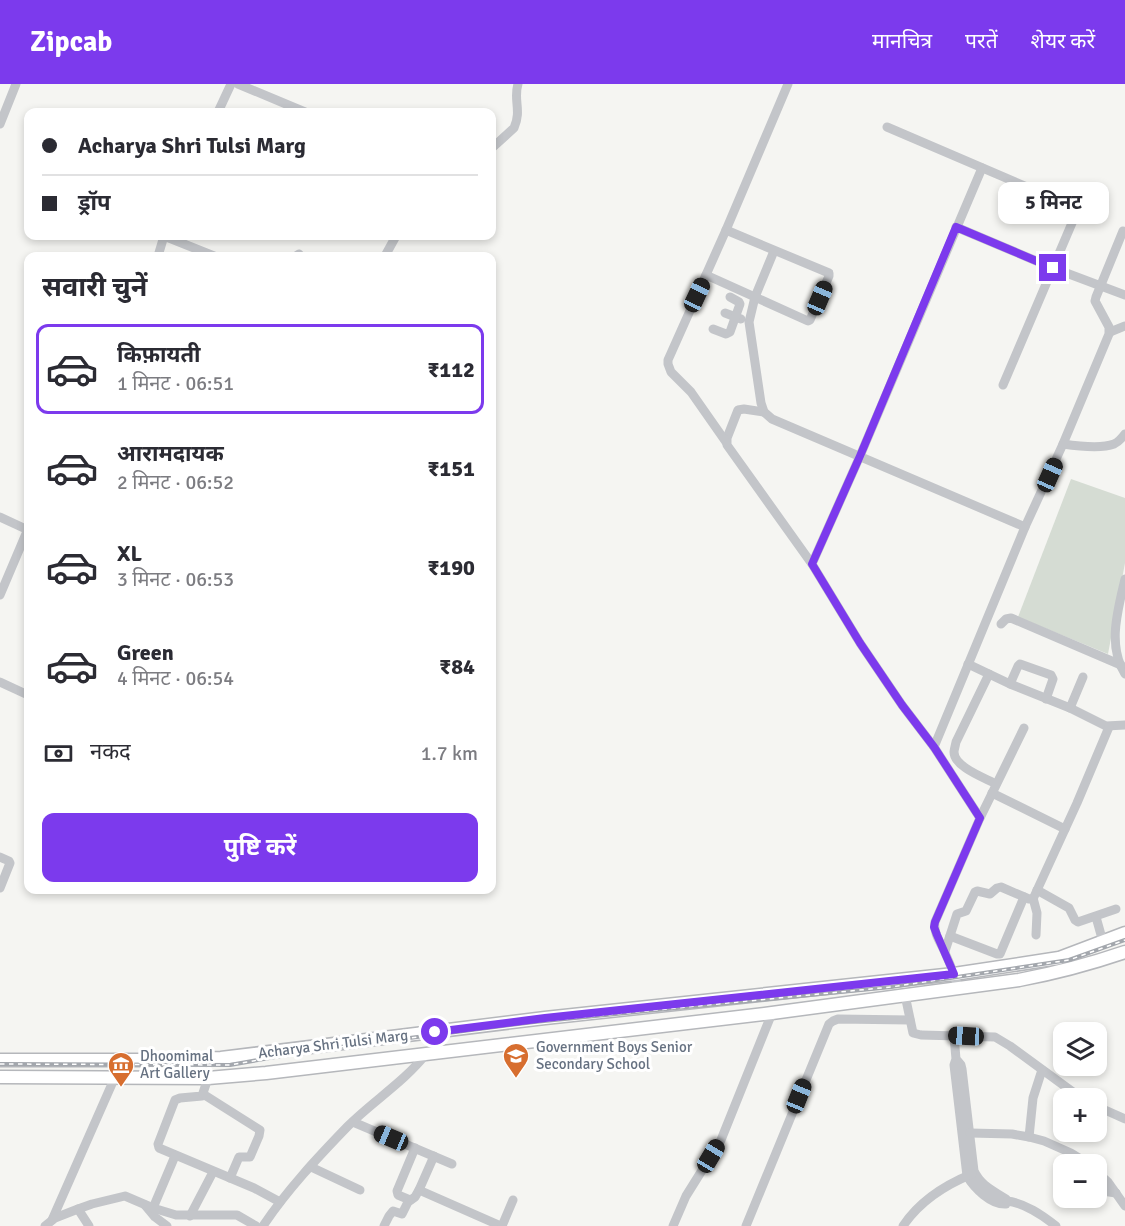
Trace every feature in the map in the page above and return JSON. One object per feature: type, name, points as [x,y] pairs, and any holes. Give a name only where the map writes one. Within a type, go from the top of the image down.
[{"type":"highway","name":"Acharya Shri Tulsi Marg","points":[[0,1060],[221,1058],[545,1018],[954,974],[1059,958],[1125,933]]},
{"type":"highway","name":"Acharya Shri Tulsi Marg","points":[[0,1077],[208,1078],[266,1073],[772,1013],[1019,980],[1090,964],[1125,952]]},
{"type":"highway","points":[[545,1018],[549,1040]]},
{"type":"street","points":[[0,123],[16,84]]},
{"type":"street","points":[[220,108],[231,84]]},
{"type":"street","points":[[238,84],[295,108]]},
{"type":"street","points":[[496,144],[516,124],[519,110],[516,93],[518,84]]},
{"type":"street","points":[[788,84],[668,364],[671,372],[691,392],[812,564],[877,668],[934,747],[980,818]]},
{"type":"street","points":[[887,127],[1074,209],[1075,216],[1003,385]]},
{"type":"street","points":[[812,564],[982,168]]},
{"type":"street","points":[[956,227],[1053,268],[1125,295]]},
{"type":"street","points":[[706,275],[810,320],[829,276],[828,273],[726,230]]},
{"type":"street","points":[[1110,332],[1095,301],[1123,231]]},
{"type":"street","points":[[174,240],[204,252]]},
{"type":"street","points":[[774,250],[755,297],[749,322],[760,403],[764,412],[772,419],[1025,527]]},
{"type":"street","points":[[713,329],[729,333],[740,306],[740,303],[730,297]]},
{"type":"street","points":[[725,313],[749,322]]},
{"type":"street","points":[[934,747],[1025,527],[1110,332],[1125,326]]},
{"type":"street","points":[[726,442],[736,412],[740,409],[764,412]]},
{"type":"street","points":[[1063,444],[1111,445],[1125,434]]},
{"type":"street","points":[[0,517],[24,527]]},
{"type":"street","points":[[0,595],[24,538]]},
{"type":"street","points":[[1123,670],[1115,645],[1117,614],[1125,579]]},
{"type":"street","points":[[1000,624],[1011,618],[1123,670]]},
{"type":"street","points":[[968,664],[1109,727],[1125,725]]},
{"type":"street","points":[[1010,684],[1020,664],[1051,675],[1053,679],[1046,699]]},
{"type":"street","points":[[989,674],[956,742],[954,753],[956,759],[994,789],[1065,829]]},
{"type":"street","points":[[1070,708],[1083,677]]},
{"type":"street","points":[[0,682],[24,693]]},
{"type":"street","points":[[950,936],[999,954],[1065,829],[1109,727]]},
{"type":"street","points":[[958,988],[935,930],[935,922],[980,818],[1024,728]]},
{"type":"street","points":[[0,857],[10,863],[0,888]]},
{"type":"street","points":[[945,951],[957,914],[966,911],[976,891],[990,894],[1001,887],[1031,895],[1069,908],[1078,922],[1116,909]]},
{"type":"street","points":[[1031,895],[1037,913],[1036,935]]},
{"type":"street","points":[[1096,916],[1103,942]]},
{"type":"street","points":[[905,995],[911,1030],[916,1034],[995,1036],[1067,1088]]},
{"type":"street","points":[[673,1226],[686,1196],[721,1140],[772,1013]]},
{"type":"street","points":[[746,1226],[829,1024],[838,1019],[910,1020]]},
{"type":"street","points":[[903,1226],[915,1210],[937,1192],[971,1174],[973,1165],[970,1133],[962,1069],[957,1059],[954,1036]]},
{"type":"street","points":[[263,1226],[280,1202],[353,1122],[416,1068],[426,1054]]},
{"type":"street","points":[[957,1059],[954,1065],[971,1174],[978,1189],[994,1202],[1004,1205],[1007,1201],[1016,1202],[1056,1226]]},
{"type":"street","points":[[1029,1137],[1033,1098],[1042,1070]]},
{"type":"street","points":[[49,1223],[115,1077]]},
{"type":"street","points":[[208,1078],[203,1094],[198,1097],[177,1099],[172,1106],[158,1146],[254,1188],[280,1202]]},
{"type":"street","points":[[203,1094],[260,1131],[250,1157],[239,1157],[230,1178]]},
{"type":"street","points":[[1107,1111],[1125,1119]]},
{"type":"street","points":[[353,1122],[452,1164]]},
{"type":"street","points":[[970,1133],[1012,1134],[1029,1137],[1073,1154]]},
{"type":"street","points":[[410,1200],[398,1195],[397,1191],[415,1148]]},
{"type":"street","points":[[149,1206],[175,1155]]},
{"type":"street","points":[[384,1226],[393,1211],[402,1214],[410,1200],[415,1197],[434,1156]]},
{"type":"street","points":[[311,1167],[360,1190]]},
{"type":"street","points":[[189,1216],[213,1172]]},
{"type":"street","points":[[1107,1183],[1125,1206]]},
{"type":"street","points":[[419,1190],[502,1226],[513,1200]]},
{"type":"street","points":[[1107,1192],[1116,1192]]},
{"type":"street","points":[[49,1223],[92,1204],[125,1196],[176,1215],[237,1215],[256,1226]]},
{"type":"street","points":[[149,1206],[155,1217],[166,1226]]},
{"type":"street","points":[[78,1209],[89,1226]]},
{"type":"shaded area","points":[[1071,479],[1125,498],[1125,563],[1108,654],[1018,617]]},
{"type":"railway","points":[[0,1064],[230,1065],[309,1051],[534,1022],[891,987],[1069,960],[1125,940]]},
{"type":"place","name":"Government Boys Senior Secondary School","points":[[516,1079]]},
{"type":"place","name":"Dhoomimal Art Gallery","points":[[121,1088]]},
{"type":"route","points":[[435,1032],[954,974],[934,927],[980,818],[934,747],[860,643],[812,564],[956,227],[1053,268]]}]
